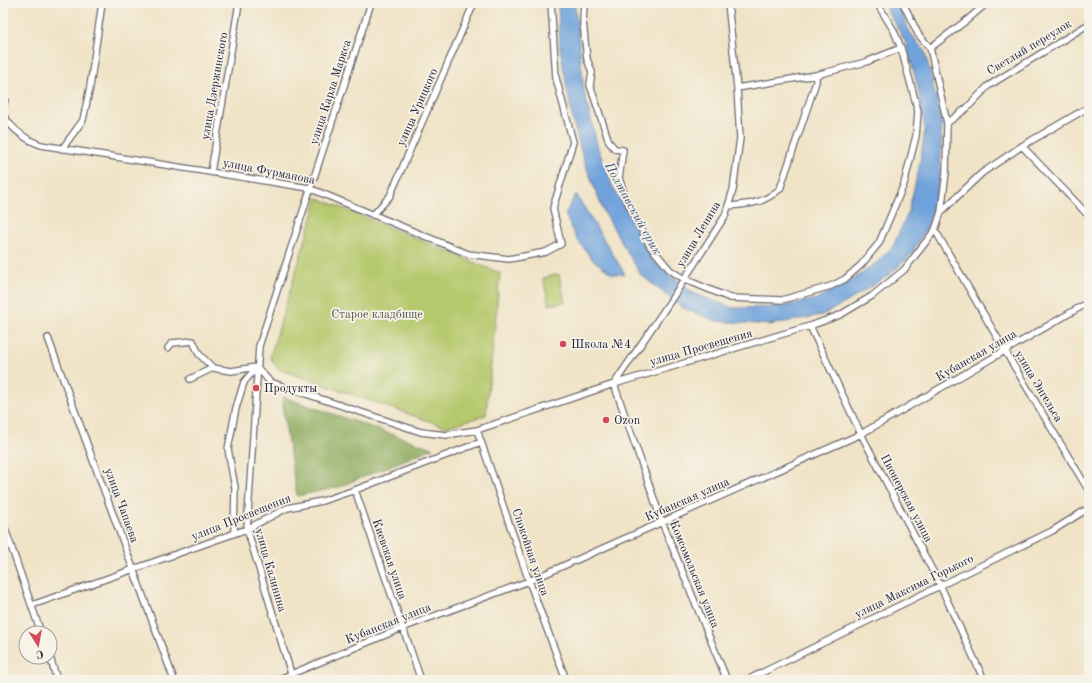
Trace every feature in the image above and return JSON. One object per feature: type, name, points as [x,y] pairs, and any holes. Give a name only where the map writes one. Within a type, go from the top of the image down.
[{"type":"street","points":[[62,149],[83,120],[90,87],[102,3]]},
{"type":"street","name":"улица Дзержинского","points":[[211,172],[240,3]]},
{"type":"street","name":"улица Карла Маркса","points":[[257,367],[259,346],[371,3]]},
{"type":"street","name":"улица Урицкого","points":[[373,215],[390,196],[474,3]]},
{"type":"street","name":"улица Фурманова","points":[[3,115],[12,128],[32,142],[62,149],[310,188],[468,254],[509,259],[546,252],[561,244],[553,208],[573,142],[556,78],[550,3]]},
{"type":"street","points":[[584,3],[583,22],[587,59],[592,72],[590,85],[609,142],[615,149],[622,150],[619,178],[626,199],[650,246],[670,270],[684,279],[730,298],[782,300],[831,286],[845,279],[861,265],[879,243],[904,184],[916,136],[918,111],[901,48],[894,31],[877,3]]},
{"type":"street","name":"улица Ленина","points":[[614,384],[671,300],[725,216],[729,206],[733,190],[740,138],[737,88],[728,3]]},
{"type":"street","points":[[903,3],[918,34],[930,48],[947,123],[946,173],[941,212]]},
{"type":"street","points":[[930,48],[987,3]]},
{"type":"street","name":"Светлый переулок","points":[[947,123],[967,108],[988,86],[1089,24]]},
{"type":"street","points":[[737,88],[816,75],[866,62],[901,48]]},
{"type":"street","points":[[729,206],[751,204],[769,198],[780,189],[816,82],[816,75]]},
{"type":"street","points":[[3,97],[5,100],[3,107]]},
{"type":"street","name":"улица Просвещения","points":[[257,367],[270,382],[421,432],[446,435],[477,430],[614,384],[810,326],[840,314],[872,296],[904,270],[935,230],[941,212],[982,173],[1022,146],[1089,107]]},
{"type":"street","points":[[1022,146],[1089,216]]},
{"type":"street","name":"улица Энгельса","points":[[935,230],[1005,351],[1089,491]]},
{"type":"street","name":"Кубанская улица","points":[[277,680],[292,677],[402,628],[528,581],[861,434],[1089,302]]},
{"type":"street","name":"Пионерская улица","points":[[810,326],[861,434],[940,585],[984,680]]},
{"type":"street","name":"улица Чапаева","points":[[48,338],[174,680]]},
{"type":"street","points":[[168,348],[172,343],[193,341],[199,354],[213,368],[231,372],[257,367]]},
{"type":"street","points":[[234,533],[235,488],[228,449],[236,408],[244,382],[257,367]]},
{"type":"street","name":"улица Калинина","points":[[257,367],[247,529],[292,677]]},
{"type":"street","points":[[190,379],[213,368]]},
{"type":"street","name":"Комсомольская улица","points":[[614,384],[662,522],[727,680]]},
{"type":"street","name":"Спокойная улица","points":[[477,430],[528,581],[566,680]]},
{"type":"street","name":"улица Просвещения","points":[[32,605],[247,529],[287,508],[356,490],[481,442]]},
{"type":"street","name":"Киевская улица","points":[[356,490],[421,680]]},
{"type":"street","name":"улица Максима Горького","points":[[747,680],[1052,531],[1089,508]]},
{"type":"street","points":[[3,523],[38,625]]},
{"type":"street","points":[[53,665],[58,680]]},
{"type":"green space","name":"Старое кладбище","points":[[318,198],[500,273],[486,415],[446,427],[278,369],[270,357]]},
{"type":"green space","points":[[559,274],[565,302],[549,305],[543,278]]},
{"type":"green space","points":[[283,397],[433,448],[339,487],[297,496],[283,413]]},
{"type":"water","points":[[558,3],[575,3],[584,92],[598,148],[612,185],[653,261],[693,293],[733,308],[779,307],[817,299],[854,279],[876,263],[893,246],[908,213],[920,163],[925,130],[918,88],[906,43],[883,3],[898,3],[909,31],[925,52],[942,123],[940,177],[929,223],[911,255],[889,275],[847,302],[822,315],[770,325],[716,321],[681,307],[640,274],[603,210],[583,158],[572,118],[560,48]]},
{"type":"water","points":[[576,194],[625,274],[612,274],[592,259],[576,238],[565,214]]},
{"type":"place","name":"Школа №4","points":[[563,344]]},
{"type":"place","name":"Продукты","points":[[256,388]]},
{"type":"place","name":"Ozon","points":[[606,420]]},
{"type":"water label","name":"Полтавский ерик","points":[[634,208]]}]
